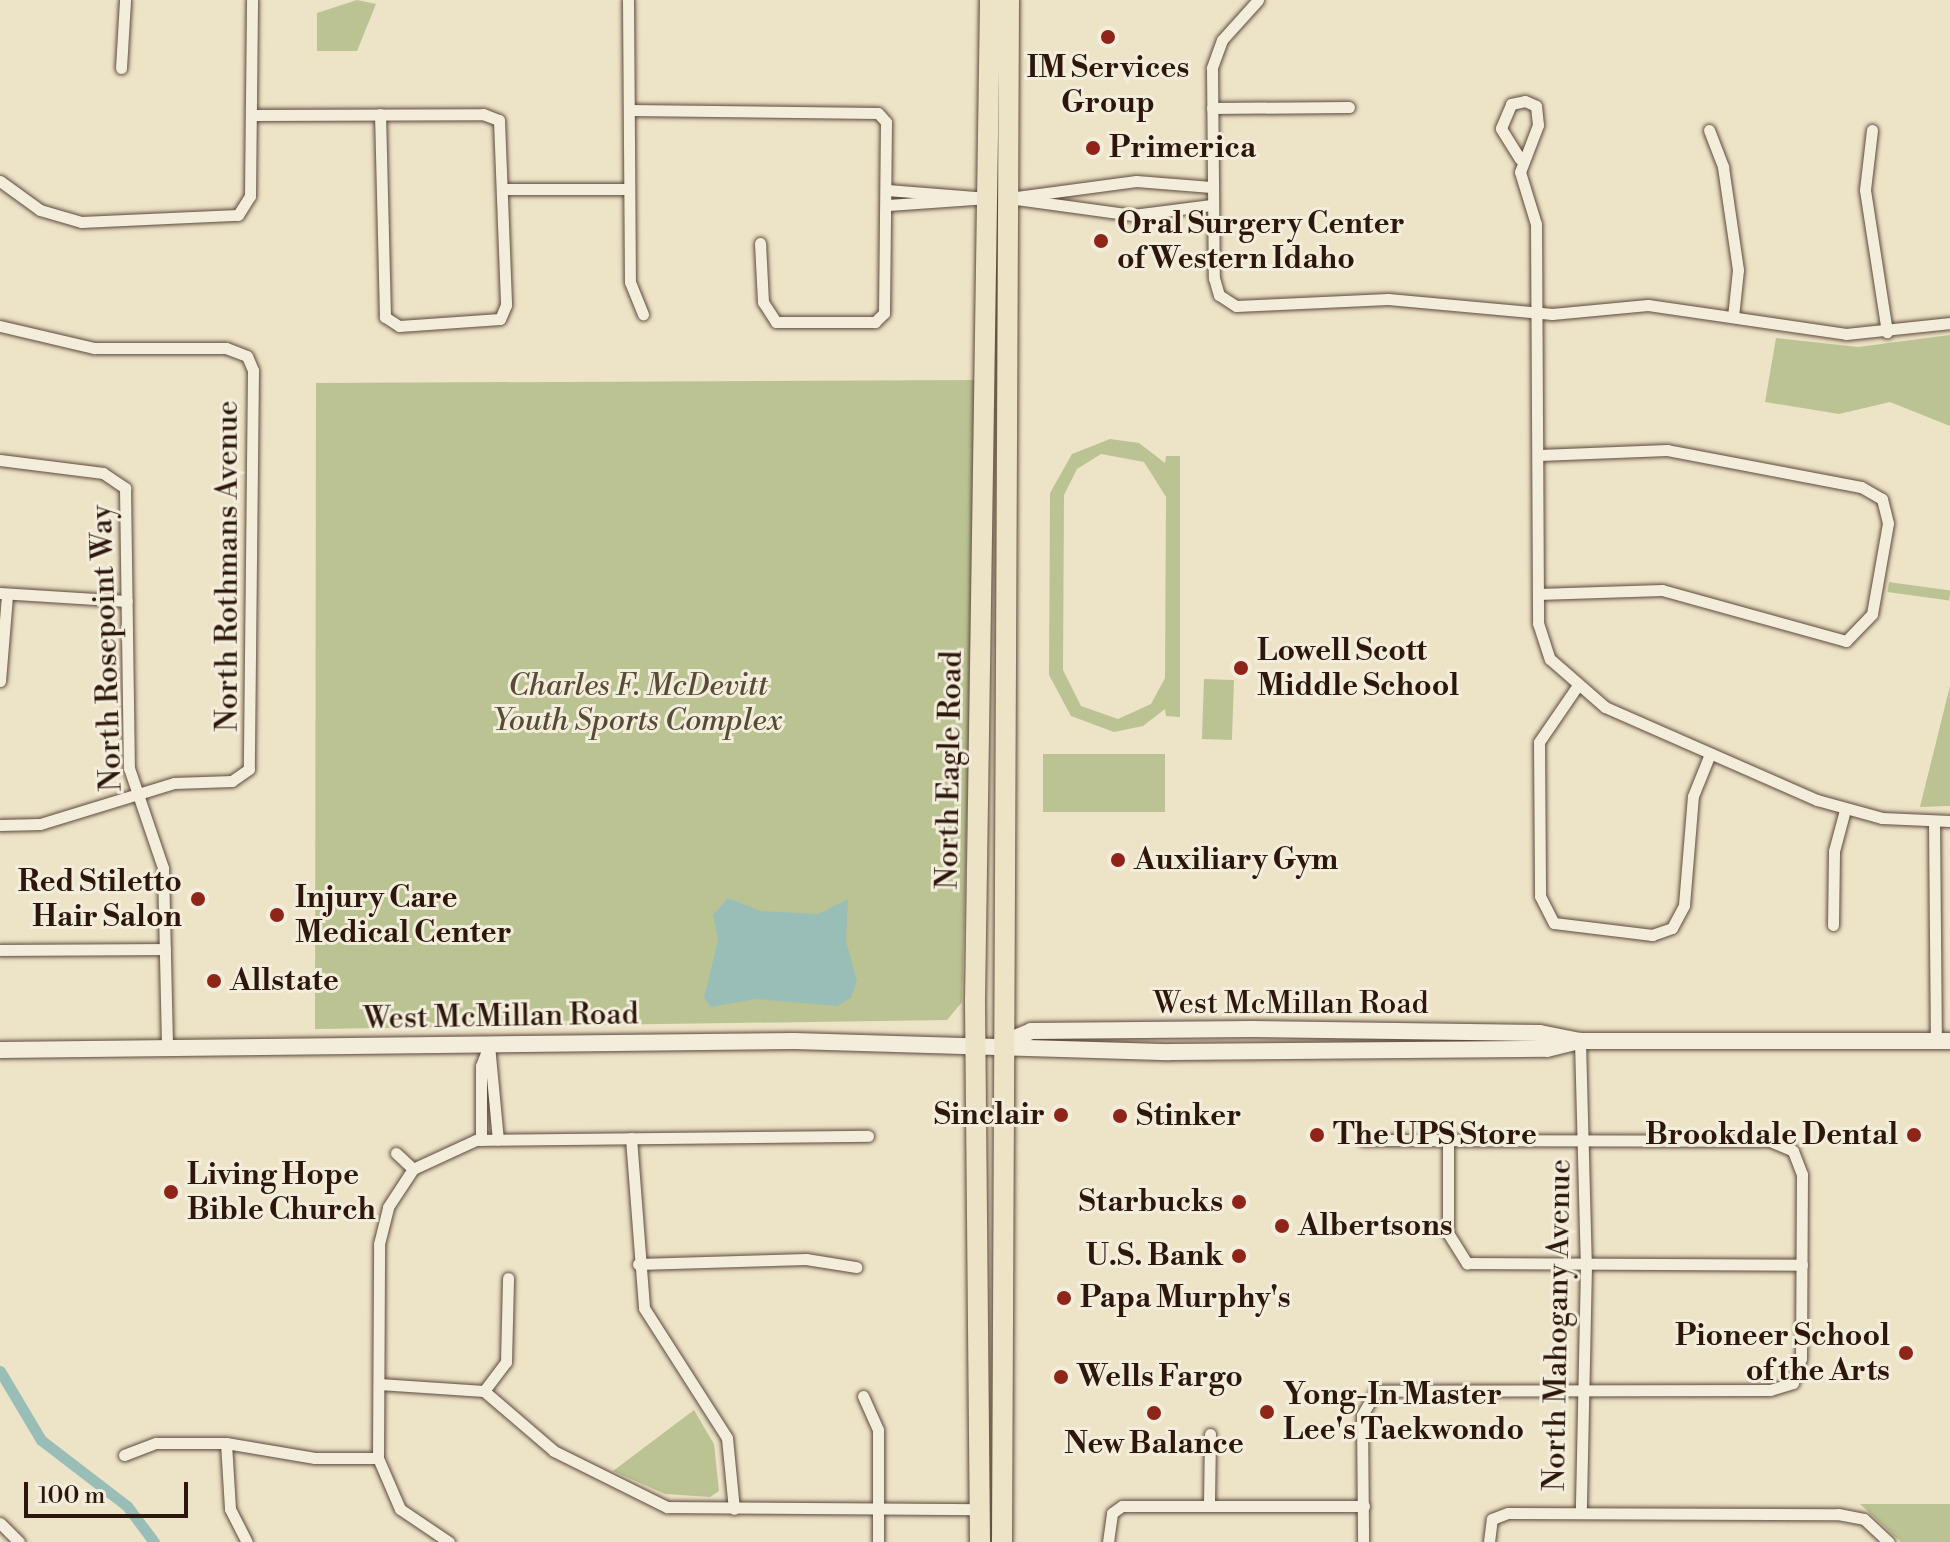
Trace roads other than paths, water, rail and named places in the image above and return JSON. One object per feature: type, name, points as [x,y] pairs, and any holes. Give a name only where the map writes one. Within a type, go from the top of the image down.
[{"type":"highway","name":"North Eagle Road","points":[[990,0],[1009,342],[1002,1542]]},
{"type":"highway","name":"North Eagle Road","points":[[980,1542],[976,1043],[999,198],[1009,0]]},
{"type":"main road","name":"West McMillan Road","points":[[1003,1043],[1031,1031],[1540,1033],[1580,1041],[1943,1041]]},
{"type":"main road","points":[[1446,1033],[1456,1041],[1540,1049]]},
{"type":"main road","name":"West McMillan Road","points":[[0,1050],[1003,1043],[1032,1052],[1540,1049],[1580,1041]]},
{"type":"street","points":[[121,68],[125,0]]},
{"type":"street","points":[[2,186],[40,210],[81,222],[228,218],[244,211],[251,115],[252,0]]},
{"type":"street","points":[[628,0],[630,282],[643,314]]},
{"type":"street","points":[[1258,0],[1214,56],[1211,205],[1219,295],[1236,306],[1388,299],[1539,313],[1648,305],[1826,332],[1887,332],[1950,323]]},
{"type":"street","points":[[1520,159],[1538,125],[1536,106],[1525,101],[1511,104],[1501,128],[1520,159],[1536,224],[1539,313],[1538,594],[1543,648],[1578,685],[1605,707],[1710,754],[1845,810],[1950,821]]},
{"type":"street","points":[[1212,108],[1349,107]]},
{"type":"street","points":[[629,110],[865,109],[886,122],[888,205],[884,313],[875,322],[776,322],[763,302],[760,243]]},
{"type":"street","points":[[251,115],[380,114],[444,114],[499,120],[506,189],[506,305],[500,319],[458,326],[399,326],[385,317],[380,114]]},
{"type":"street","points":[[1709,130],[1723,167],[1738,270],[1733,317]]},
{"type":"street","points":[[1872,130],[1865,190],[1887,332]]},
{"type":"street","points":[[888,205],[999,198],[1136,181],[1211,187]]},
{"type":"street","points":[[506,189],[629,189]]},
{"type":"street","points":[[887,190],[999,198],[1133,215],[1211,205]]},
{"type":"street","name":"North Rothmans Avenue","points":[[0,326],[65,345],[226,348],[247,356],[253,370],[252,732],[244,776],[133,796]]},
{"type":"street","points":[[1538,594],[1662,590],[1833,640],[1857,635],[1872,614],[1888,523],[1882,499],[1861,487],[1667,450],[1539,455]]},
{"type":"street","name":"North Rosepoint Way","points":[[0,460],[120,481],[128,498],[127,601],[133,796],[160,853],[167,1049]]},
{"type":"street","points":[[0,681],[4,594],[127,601]]},
{"type":"street","points":[[1578,685],[1539,742],[1545,913],[1571,930],[1652,935],[1672,928],[1684,905],[1693,796],[1710,754]]},
{"type":"street","points":[[0,825],[40,824],[133,796]]},
{"type":"street","points":[[1833,925],[1834,851],[1845,810]]},
{"type":"street","points":[[1934,821],[1943,1041]]},
{"type":"street","points":[[0,950],[165,949]]},
{"type":"street","name":"North Mahogany Avenue","points":[[1580,1041],[1586,1265],[1581,1513]]},
{"type":"street","points":[[489,1045],[498,1140]]},
{"type":"street","points":[[481,1140],[481,1066],[489,1045]]},
{"type":"street","points":[[449,1542],[400,1509],[378,1458],[381,1231],[413,1169],[441,1151],[481,1140],[868,1136]]},
{"type":"street","points":[[631,1138],[638,1264],[654,1332],[727,1438],[734,1509]]},
{"type":"street","points":[[1363,1140],[1783,1144],[1802,1174],[1801,1358],[1793,1383],[1770,1390],[1393,1388],[1367,1396],[1363,1542]]},
{"type":"street","points":[[1448,1141],[1448,1233],[1457,1256],[1480,1265],[1802,1265]]},
{"type":"street","points":[[396,1153],[413,1169]]},
{"type":"street","points":[[638,1264],[806,1259],[856,1267]]},
{"type":"street","points":[[484,1391],[506,1362],[508,1278]]},
{"type":"street","points":[[379,1384],[484,1391],[554,1451],[631,1493],[667,1507],[980,1509]]},
{"type":"street","points":[[863,1396],[878,1430],[878,1542]]},
{"type":"street","points":[[1209,1505],[1210,1434]]},
{"type":"street","points":[[124,1455],[156,1443],[226,1443],[315,1458],[378,1458]]},
{"type":"street","points":[[226,1443],[230,1509],[247,1542]]},
{"type":"street","points":[[1108,1542],[1115,1509],[1209,1505],[1364,1506]]},
{"type":"street","points":[[1489,1542],[1492,1519],[1581,1513],[1838,1514],[1864,1519],[1889,1542]]},
{"type":"street","points":[[0,1523],[19,1542]]},
{"type":"water","points":[[728,898],[761,911],[818,914],[848,899],[846,941],[857,981],[851,998],[837,1006],[756,999],[711,1007],[704,998],[718,940],[713,915]]},
{"type":"waterway","points":[[0,1371],[41,1440],[127,1506],[154,1542]]},
{"type":"place","name":"IM Services Group","points":[[1108,37]]},
{"type":"place","name":"Primerica","points":[[1093,148]]},
{"type":"place","name":"Oral Surgery Center of Western Idaho","points":[[1101,241]]},
{"type":"place","name":"Lowell Scott Middle School","points":[[1241,668]]},
{"type":"place","name":"Auxiliary Gym","points":[[1118,860]]},
{"type":"place","name":"Red Stiletto Hair Salon","points":[[198,899]]},
{"type":"place","name":"Injury Care Medical Center","points":[[277,915]]},
{"type":"place","name":"Allstate","points":[[214,981]]},
{"type":"place","name":"Sinclair","points":[[1061,1115]]},
{"type":"place","name":"Stinker","points":[[1120,1116]]},
{"type":"place","name":"The UPS Store","points":[[1317,1135]]},
{"type":"place","name":"Brookdale Dental","points":[[1914,1135]]},
{"type":"place","name":"Living Hope Bible Church","points":[[171,1192]]},
{"type":"place","name":"Starbucks","points":[[1239,1202]]},
{"type":"place","name":"Albertsons","points":[[1282,1226]]},
{"type":"place","name":"U.S. Bank","points":[[1239,1256]]},
{"type":"place","name":"Papa Murphy's","points":[[1064,1298]]},
{"type":"place","name":"Pioneer School of the Arts","points":[[1906,1353]]},
{"type":"place","name":"Wells Fargo","points":[[1061,1377]]},
{"type":"place","name":"Yong-In Master Lee's Taekwondo","points":[[1267,1412]]},
{"type":"place","name":"New Balance","points":[[1154,1413]]},
{"type":"park label","name":"Charles F. McDevitt Youth Sports Complex","points":[[638,703]]}]
